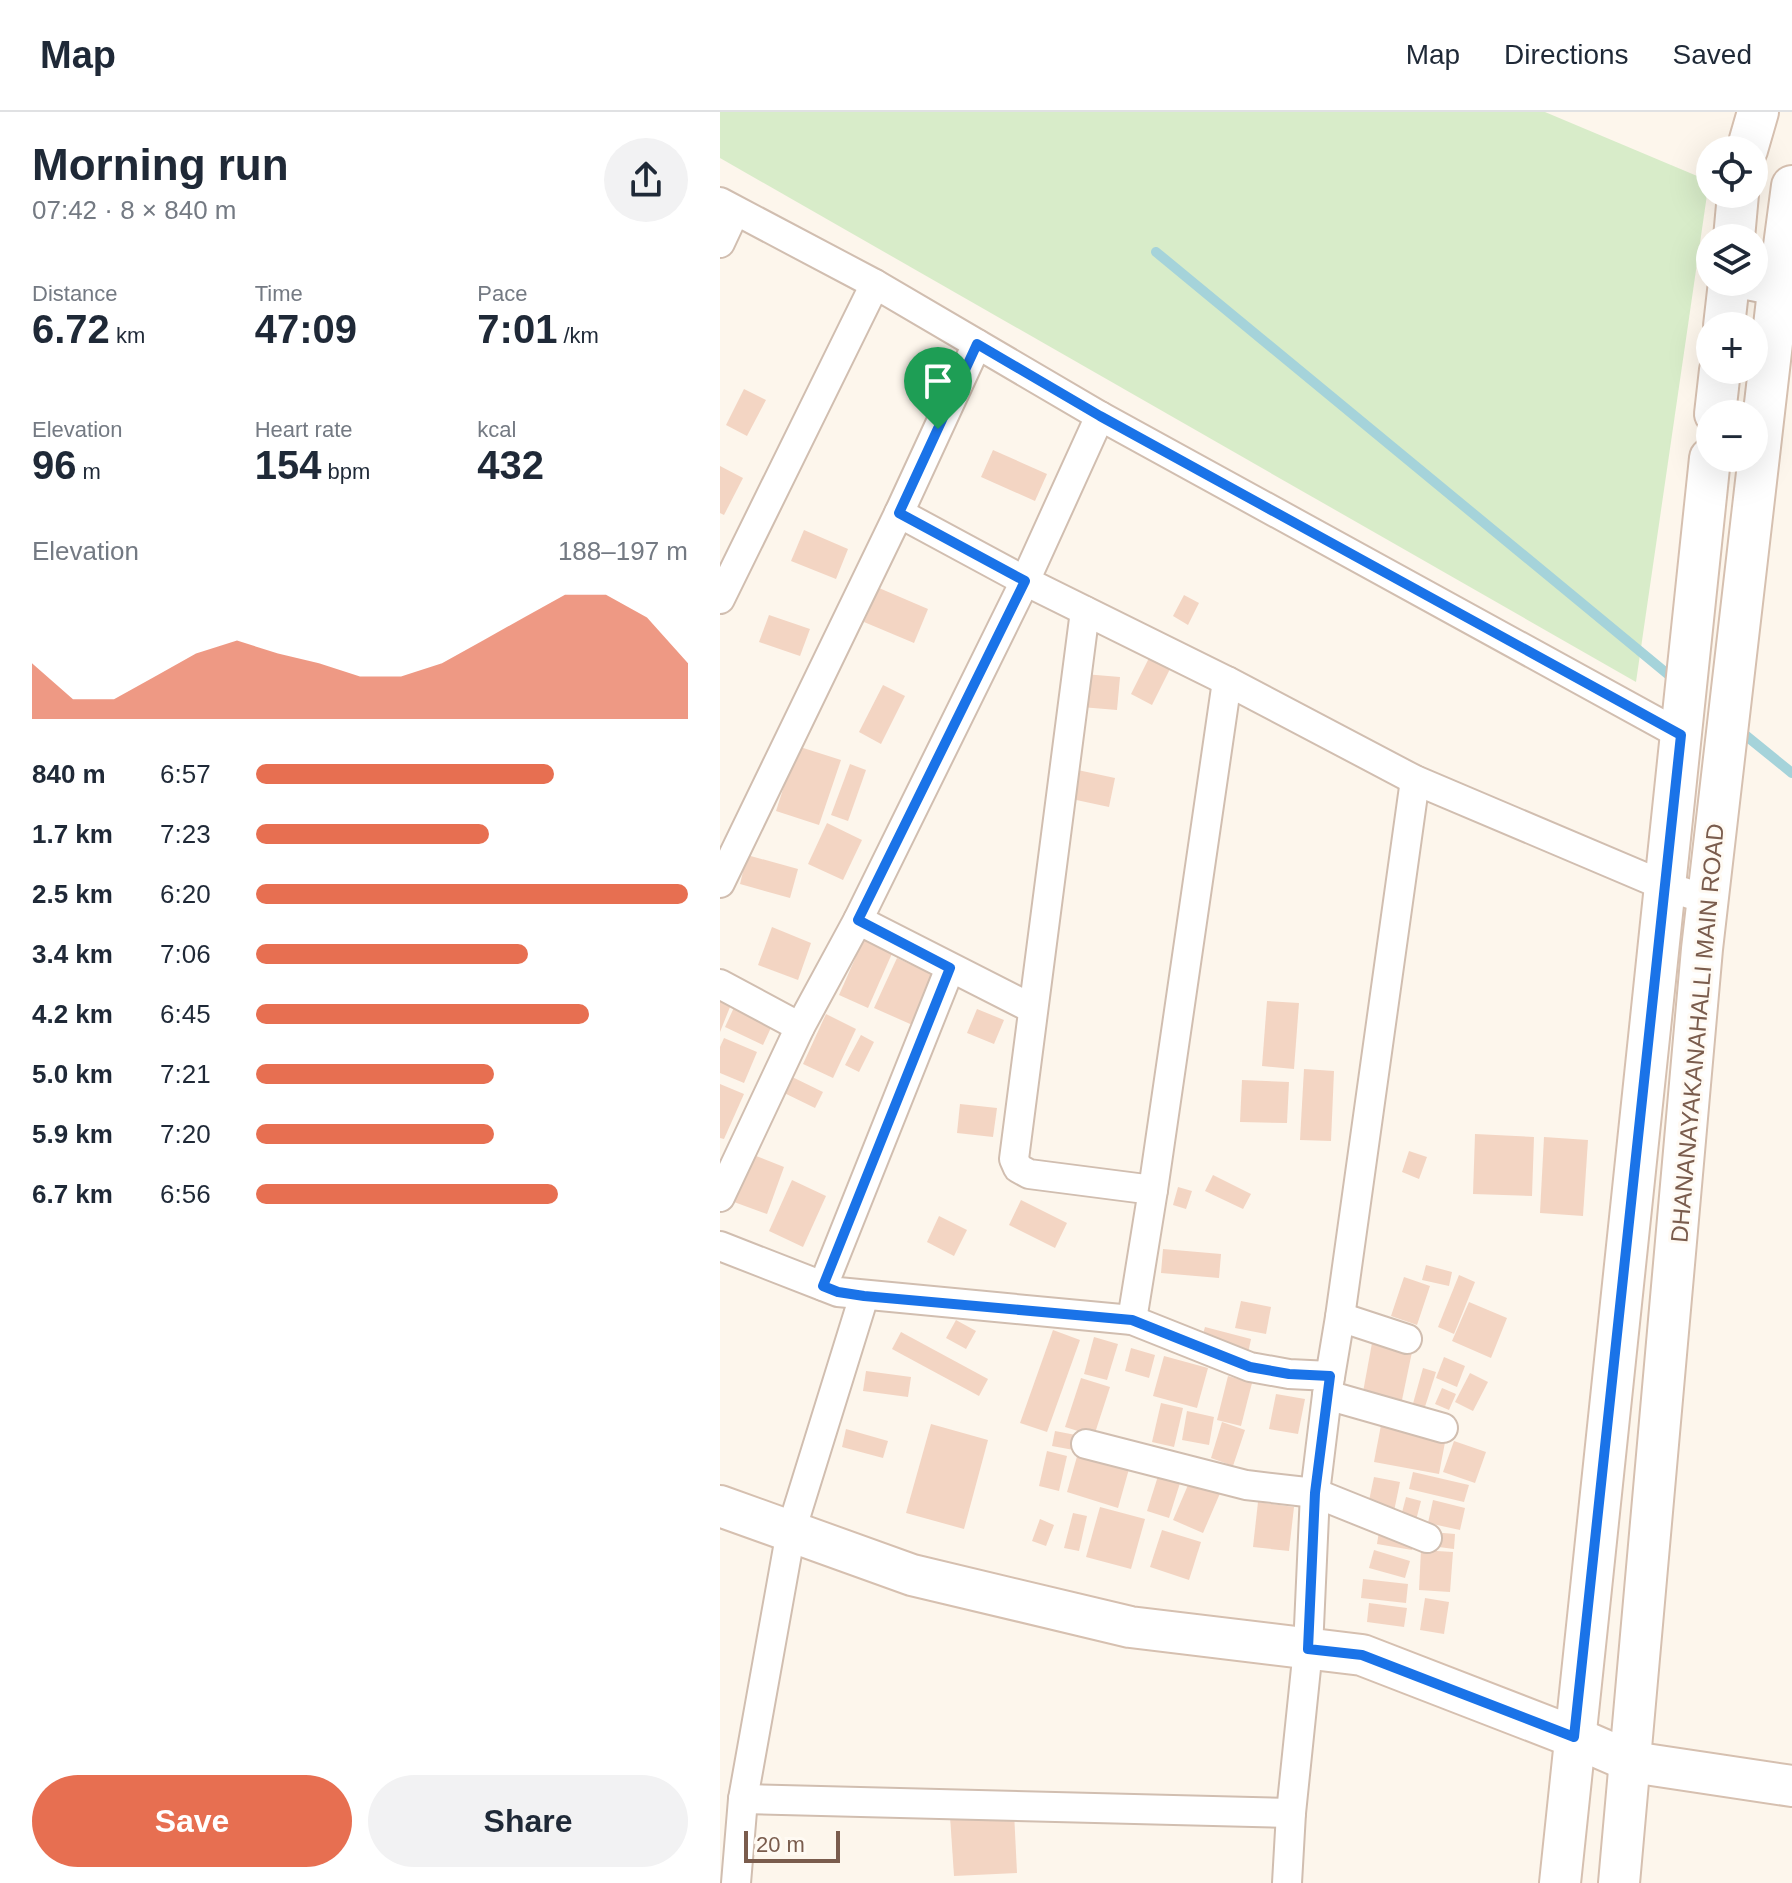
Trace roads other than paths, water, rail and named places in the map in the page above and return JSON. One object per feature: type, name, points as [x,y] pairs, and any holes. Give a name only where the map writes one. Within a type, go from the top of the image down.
[{"type":"street","points":[[1751,136],[1758,112]]},
{"type":"street","name":"DHANANAYAKANAHALLI MAIN ROAD","points":[[1619,1883],[1708,900],[1728,722],[1785,292],[1792,186]]},
{"type":"street","points":[[720,243],[728,207],[875,284],[1100,416],[1684,704]]},
{"type":"street","points":[[720,599],[875,284]]},
{"type":"street","points":[[720,883],[977,344]]},
{"type":"street","points":[[720,1197],[800,1027],[858,920],[1025,581],[1100,416]]},
{"type":"street","name":"DHANANAYAKANAHALLI MAIN ROAD","points":[[1560,1883],[1709,472]]},
{"type":"street","points":[[899,513],[1025,581],[1227,681],[1415,780],[1665,886],[1708,900]]},
{"type":"street","points":[[1085,611],[1014,1153],[1016,1164],[1029,1174],[1153,1190]]},
{"type":"street","points":[[1132,1320],[1227,681]]},
{"type":"street","points":[[1287,1883],[1308,1649],[1315,1493],[1415,780]]},
{"type":"street","points":[[858,920],[1033,1009]]},
{"type":"street","points":[[823,1286],[950,968]]},
{"type":"street","points":[[720,984],[800,1027]]},
{"type":"street","points":[[720,1246],[838,1292],[1132,1320],[1250,1367],[1329,1385],[1443,1428]]},
{"type":"street","points":[[736,1883],[743,1799],[791,1531],[864,1296]]},
{"type":"street","points":[[1340,1317],[1407,1339]]},
{"type":"street","points":[[1086,1444],[1246,1485],[1315,1493],[1427,1538]]},
{"type":"street","points":[[720,1506],[912,1575],[1130,1627],[1362,1655],[1632,1762],[1792,1786]]},
{"type":"street","points":[[743,1799],[1291,1813]]},
{"type":"waterway","points":[[1156,252],[1676,681]]},
{"type":"waterway","points":[[1739,730],[1792,773]]}]
